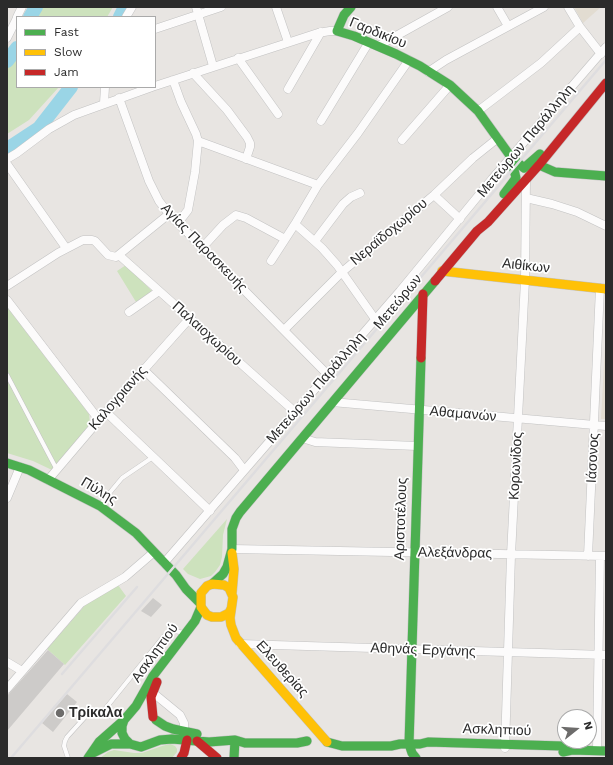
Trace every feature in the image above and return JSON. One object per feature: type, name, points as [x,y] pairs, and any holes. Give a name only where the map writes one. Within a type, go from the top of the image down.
[{"type":"main road","points":[[337,31],[344,15],[351,7]]},
{"type":"main road","name":"Γαρδικίου","points":[[337,31],[369,42],[409,60],[450,85],[478,111],[511,157]]},
{"type":"main road","name":"Μετεώρων","points":[[232,593],[234,568],[232,529],[236,518],[442,271],[477,231],[488,222],[540,165],[606,83]]},
{"type":"main road","points":[[511,157],[524,168],[530,164],[562,130],[576,119]]},
{"type":"main road","points":[[477,231],[484,218],[514,183],[516,178],[511,157]]},
{"type":"main road","points":[[540,165],[555,172],[606,176]]},
{"type":"main road","name":"Αιθίκων","points":[[442,271],[603,288]]},
{"type":"main road","name":"Αριστοτέλους","points":[[410,746],[411,650],[423,294]]},
{"type":"main road","name":"Πύλης","points":[[7,463],[20,467],[100,506],[136,533],[164,563]]},
{"type":"main road","name":"Μετεώρων","points":[[210,585],[223,574],[232,549]]},
{"type":"main road","points":[[164,563],[176,575],[207,615],[217,618],[225,615],[231,609]]},
{"type":"main road","points":[[176,575],[193,583],[224,585],[232,593]]},
{"type":"main road","points":[[200,605],[201,593],[210,585]]},
{"type":"main road","name":"Ελευθερίας","points":[[232,593],[234,601],[231,609],[231,625],[240,644],[327,742]]},
{"type":"main road","name":"Ασκληπιού","points":[[127,716],[136,706],[153,676],[195,621],[200,605]]},
{"type":"main road","name":"Ασκληπιού","points":[[152,742],[158,732],[151,704],[152,692],[158,680],[201,627],[210,620],[217,618]]},
{"type":"main road","name":"Ασκληπιού","points":[[127,716],[134,712],[144,711],[166,726],[185,736],[197,741],[209,742],[235,740],[245,737],[295,738],[307,741],[327,742],[342,746],[391,746],[400,744],[410,746],[428,742],[505,748],[562,746],[574,752],[601,751]]},
{"type":"main road","points":[[127,716],[122,726],[122,733],[130,744]]},
{"type":"main road","points":[[88,757],[99,742],[127,716]]},
{"type":"main road","name":"Ασκληπιού","points":[[88,757],[97,750],[111,744],[130,744],[141,747],[152,742],[185,736],[210,735],[222,740]]},
{"type":"main road","points":[[181,758],[184,753],[185,736]]},
{"type":"main road","points":[[234,758],[235,740]]},
{"type":"main road","points":[[197,741],[217,758]]},
{"type":"main road","points":[[404,758],[410,746]]},
{"type":"main road","points":[[410,746],[412,753],[416,758]]},
{"type":"street","points":[[18,16],[22,7]]},
{"type":"street","points":[[127,16],[132,7]]},
{"type":"street","points":[[156,29],[197,11],[221,7]]},
{"type":"street","points":[[276,7],[288,42]]},
{"type":"street","points":[[378,46],[448,7]]},
{"type":"street","points":[[497,7],[508,26]]},
{"type":"street","points":[[428,72],[446,60],[544,7]]},
{"type":"street","points":[[568,7],[580,27],[603,50]]},
{"type":"street","points":[[197,11],[213,66]]},
{"type":"street","points":[[7,38],[16,19]]},
{"type":"street","points":[[478,111],[541,63],[580,27]]},
{"type":"street","name":"Γαρδικίου","points":[[156,86],[321,32],[337,31]]},
{"type":"street","points":[[288,89],[321,32]]},
{"type":"street","points":[[321,121],[369,42]]},
{"type":"street","name":"Μετεώρων Παράλληλη","points":[[164,563],[294,411],[400,291],[511,157],[603,50]]},
{"type":"street","points":[[238,58],[278,114]]},
{"type":"street","points":[[270,261],[295,224],[318,185],[358,133],[409,60]]},
{"type":"street","points":[[193,73],[227,110],[248,137],[250,147],[246,159]]},
{"type":"street","points":[[172,80],[198,140],[194,178],[188,210],[178,223]]},
{"type":"street","points":[[402,140],[450,85]]},
{"type":"street","points":[[104,103],[106,88]]},
{"type":"street","points":[[7,159],[62,121],[104,103],[149,88]]},
{"type":"street","name":"Αγίας Παρασκευής","points":[[119,98],[149,182],[159,201],[169,214],[202,248],[327,374]]},
{"type":"street","name":"Νεραϊδοχωρίου","points":[[284,330],[342,272],[434,195],[473,158],[498,138]]},
{"type":"street","points":[[198,140],[318,185]]},
{"type":"street","points":[[7,164],[66,248],[7,286]]},
{"type":"street","name":"Κορωνίδος","points":[[505,748],[511,555],[525,280],[526,180]]},
{"type":"street","points":[[315,241],[343,204],[360,193]]},
{"type":"street","points":[[434,195],[460,219]]},
{"type":"street","points":[[526,198],[577,212],[606,226]]},
{"type":"street","points":[[120,256],[169,214]]},
{"type":"street","points":[[202,248],[223,225],[236,215],[246,218],[285,239]]},
{"type":"street","points":[[295,224],[315,241],[342,272],[375,319]]},
{"type":"street","name":"Παλαιοχωρίου","points":[[66,248],[83,240],[92,240],[99,244],[108,255],[116,257],[120,256],[294,411]]},
{"type":"street","name":"Ιάσονος","points":[[588,556],[594,425],[603,288]]},
{"type":"street","points":[[129,312],[159,291]]},
{"type":"street","points":[[7,300],[99,420]]},
{"type":"street","name":"Καλογριανής","points":[[48,480],[106,412],[190,318]]},
{"type":"street","points":[[144,369],[235,458],[244,470]]},
{"type":"street","name":"Αθαμανών","points":[[332,402],[606,426]]},
{"type":"street","points":[[106,412],[210,511]]},
{"type":"street","points":[[302,438],[314,442],[417,446]]},
{"type":"street","points":[[7,498],[20,467]]},
{"type":"street","name":"Αλεξάνδρας","points":[[232,549],[603,556]]},
{"type":"street","points":[[9,683],[22,671],[81,603],[125,577],[154,552]]},
{"type":"street","points":[[601,751],[603,556]]},
{"type":"street","name":"Αθηνάς Εργάνης","points":[[240,644],[603,655]]},
{"type":"street","points":[[7,662],[22,671]]},
{"type":"street","points":[[152,692],[180,715],[184,723],[185,736]]},
{"type":"lane","points":[[7,375],[57,470]]},
{"type":"lane","points":[[100,506],[122,478],[153,456]]},
{"type":"lane","points":[[101,714],[164,636],[175,631],[185,634]]},
{"type":"lane","points":[[68,758],[64,746],[67,737],[86,716],[90,714],[101,714],[127,716]]},
{"type":"shaded area","points":[[574,7],[601,7],[583,23]]},
{"type":"shaded area","points":[[606,327],[606,419],[601,419]]},
{"type":"green space","points":[[39,7],[113,7],[108,16],[34,16]]},
{"type":"green space","points":[[16,53],[16,88],[58,88],[29,120],[7,134],[7,66]]},
{"type":"green space","points":[[126,265],[152,291],[136,302],[117,271]]},
{"type":"green space","points":[[7,307],[89,414],[90,424],[52,470],[33,461],[7,453]]},
{"type":"green space","points":[[227,519],[223,535],[220,565],[211,576],[200,579],[188,574],[183,569]]},
{"type":"green space","points":[[118,585],[126,596],[65,665],[47,649],[87,603]]},
{"type":"green space","points":[[170,744],[175,746],[177,749],[177,752],[172,758],[100,758],[108,752],[114,750],[142,753]]},
{"type":"building","points":[[153,598],[162,605],[151,617],[141,611]]},
{"type":"building","points":[[48,650],[64,664],[7,731],[7,696]]},
{"type":"building","points":[[67,694],[77,702],[53,732],[42,723]]},
{"type":"waterway","points":[[31,16],[36,7]]},
{"type":"waterway","points":[[120,16],[125,7]]},
{"type":"waterway","points":[[7,61],[16,49]]},
{"type":"waterway","points":[[7,149],[39,128],[70,88]]},
{"type":"railway","points":[[11,758],[606,60]]},
{"type":"railway","points":[[62,674],[137,587]]},
{"type":"traffic: fast","points":[[351,7],[344,15],[337,31],[354,36],[396,54],[420,66],[450,85],[478,111],[511,157],[524,168],[540,154]]},
{"type":"traffic: fast","points":[[504,194],[516,178],[511,157]]},
{"type":"traffic: fast","points":[[539,165],[555,172],[606,176]]},
{"type":"traffic: fast","points":[[212,584],[223,574],[227,567],[232,549],[232,529],[240,512],[435,281]]},
{"type":"traffic: fast","points":[[409,744],[421,358]]},
{"type":"traffic: fast","points":[[7,463],[29,470],[100,506],[136,533],[200,603]]},
{"type":"traffic: fast","points":[[201,607],[195,621],[153,676],[136,706],[124,720],[122,733],[125,739],[130,744],[141,747],[160,740],[172,739],[209,742],[235,740],[245,743],[297,743],[307,741]]},
{"type":"traffic: fast","points":[[88,758],[99,742],[124,720]]},
{"type":"traffic: fast","points":[[156,720],[173,729],[197,734]]},
{"type":"traffic: fast","points":[[234,758],[235,740]]},
{"type":"traffic: fast","points":[[327,742],[342,746],[391,746],[428,742],[562,746],[572,750]]},
{"type":"traffic: fast","points":[[93,753],[111,744],[130,744]]},
{"type":"traffic: fast","points":[[409,744],[412,753],[416,758]]},
{"type":"traffic: fast","points":[[563,752],[572,750],[606,751]]},
{"type":"traffic: slow","points":[[442,271],[606,289]]},
{"type":"traffic: slow","points":[[232,553],[234,569],[232,593]]},
{"type":"traffic: slow","points":[[231,609],[229,613],[221,617],[212,617],[207,615],[201,607],[201,593],[207,586],[212,584],[224,585],[229,588],[233,597],[230,618],[236,638],[327,742]]},
{"type":"traffic: jam","points":[[435,281],[477,231],[488,222],[539,165],[606,83]]},
{"type":"traffic: jam","points":[[421,358],[423,294]]},
{"type":"traffic: jam","points":[[153,717],[151,697],[157,682]]},
{"type":"traffic: jam","points":[[181,758],[184,753],[187,740]]},
{"type":"traffic: jam","points":[[197,741],[217,758]]},
{"type":"place","name":"Τρίκαλα","points":[[60,713]]}]
